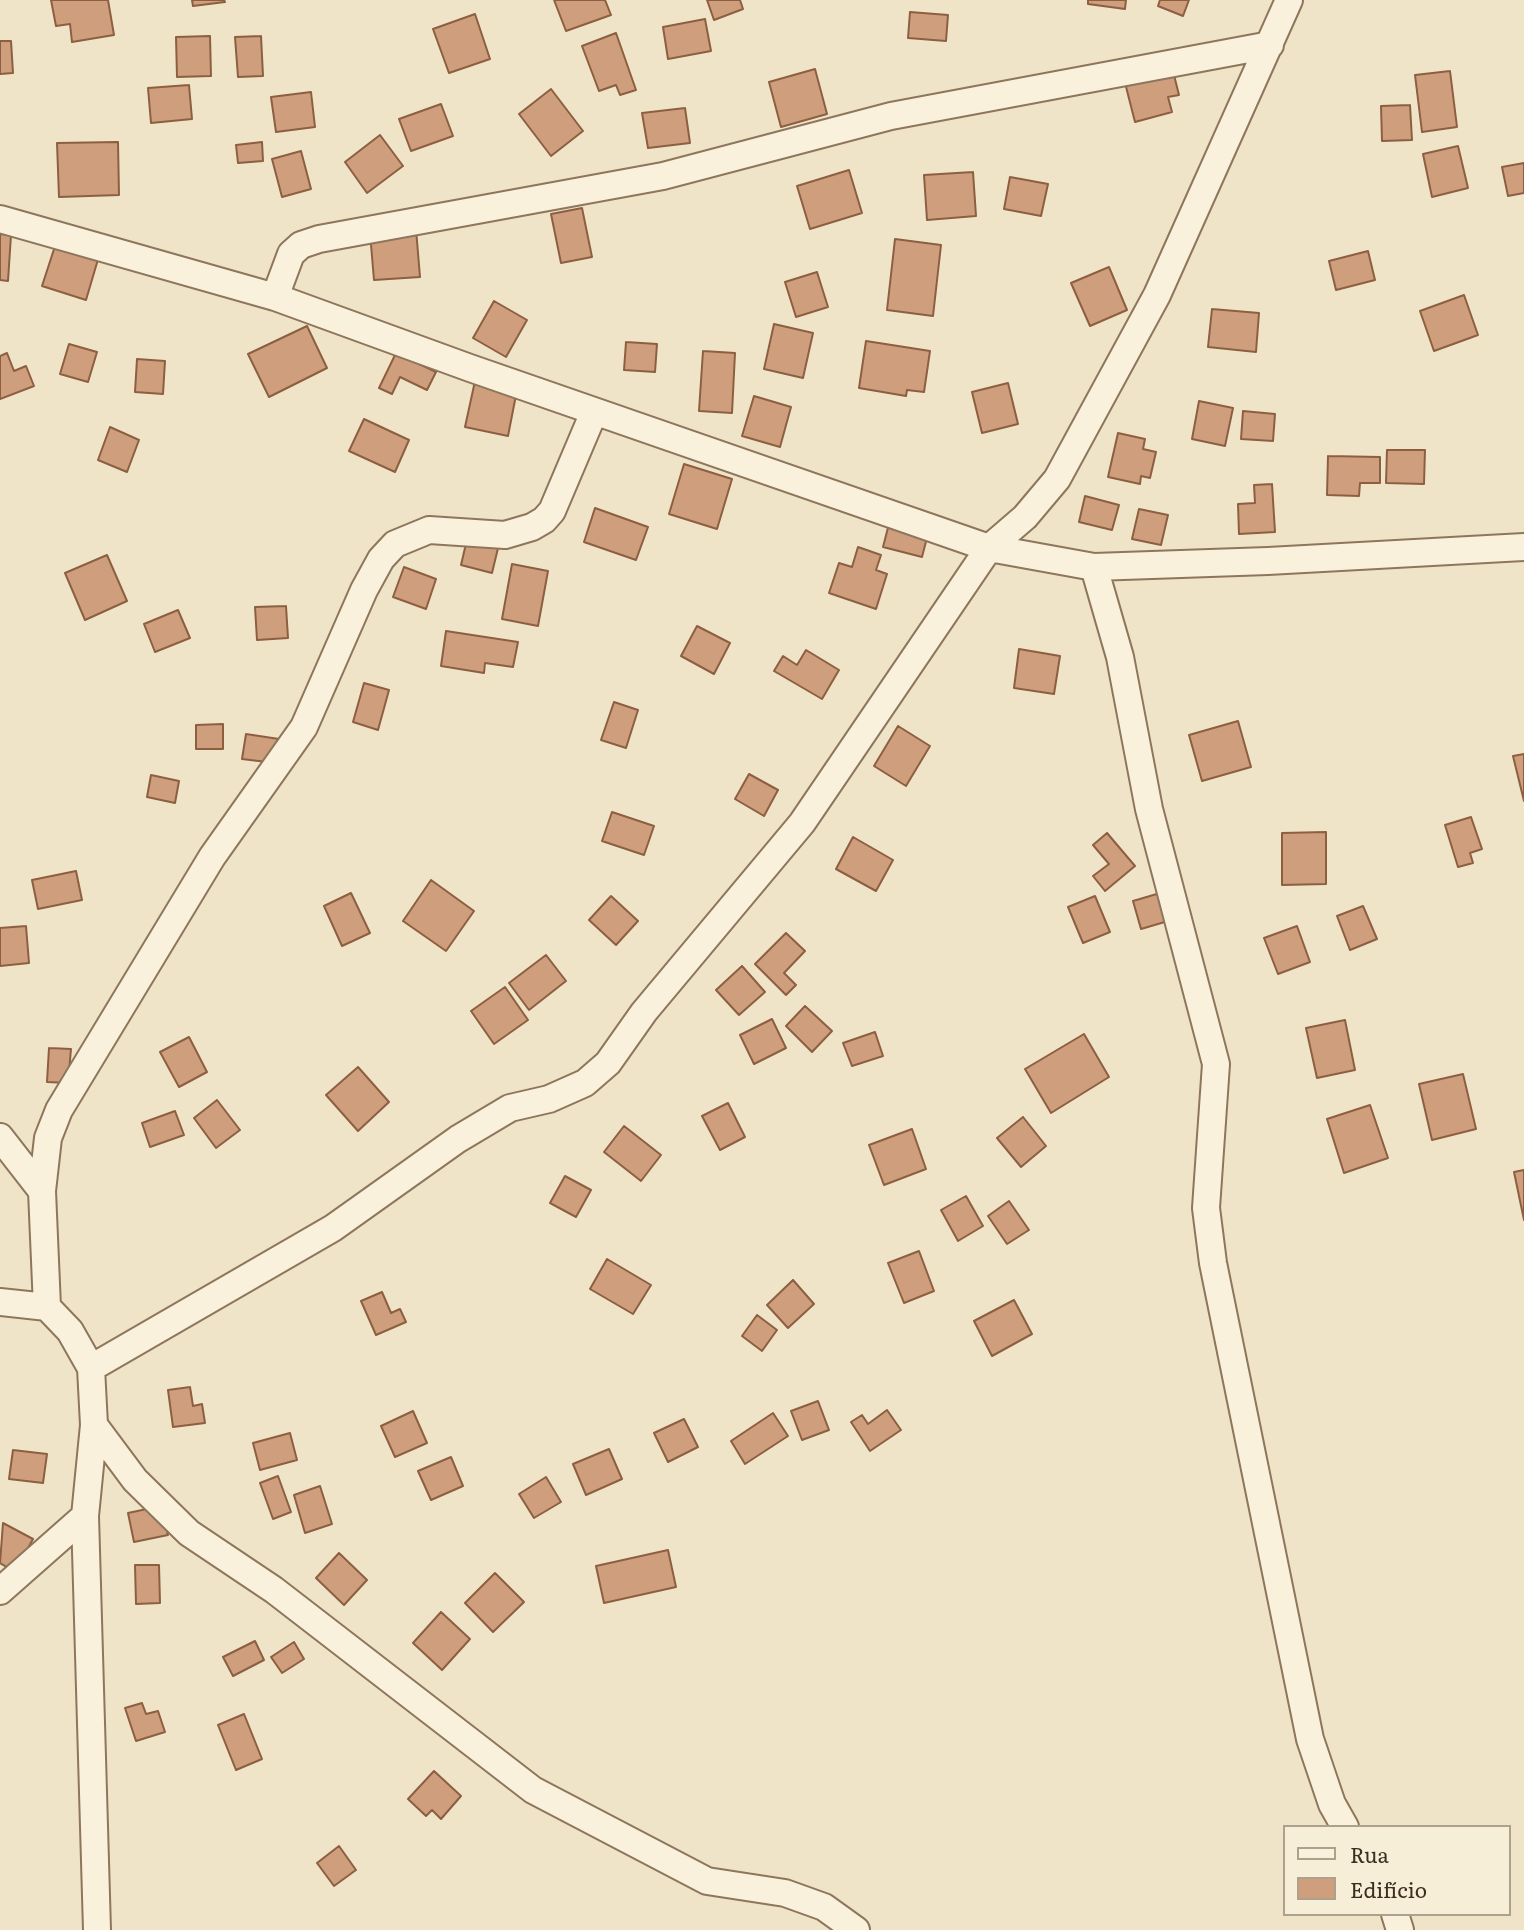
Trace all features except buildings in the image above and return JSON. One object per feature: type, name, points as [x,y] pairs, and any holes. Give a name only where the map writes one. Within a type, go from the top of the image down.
[{"type":"street","points":[[91,1368],[333,1228],[458,1139],[499,1114],[585,1083],[608,1063],[644,1012],[802,823],[989,548],[1025,517],[1057,479],[1157,295],[1289,0]]},
{"type":"street","points":[[275,297],[291,254],[301,245],[319,239],[663,176],[891,116],[1270,45]]},
{"type":"street","points":[[0,219],[275,297],[594,412],[989,548],[1094,567],[1524,547]]},
{"type":"street","points":[[97,1930],[85,1516],[94,1425],[91,1368],[69,1331],[47,1307],[42,1191],[48,1138],[59,1110],[212,857],[304,727],[364,590],[381,559],[396,544],[429,530],[505,535],[532,527],[544,520],[552,511],[594,412]]},
{"type":"street","points":[[1094,567],[1120,657],[1149,809],[1216,1064],[1206,1208],[1213,1263],[1310,1740],[1332,1804],[1344,1825]]},
{"type":"street","points":[[0,1138],[42,1191]]},
{"type":"street","points":[[0,1301],[47,1307]]},
{"type":"street","points":[[94,1425],[135,1480],[189,1532],[285,1599],[533,1790],[707,1881],[785,1893],[824,1908],[856,1930]]},
{"type":"street","points":[[0,1591],[85,1516]]}]
